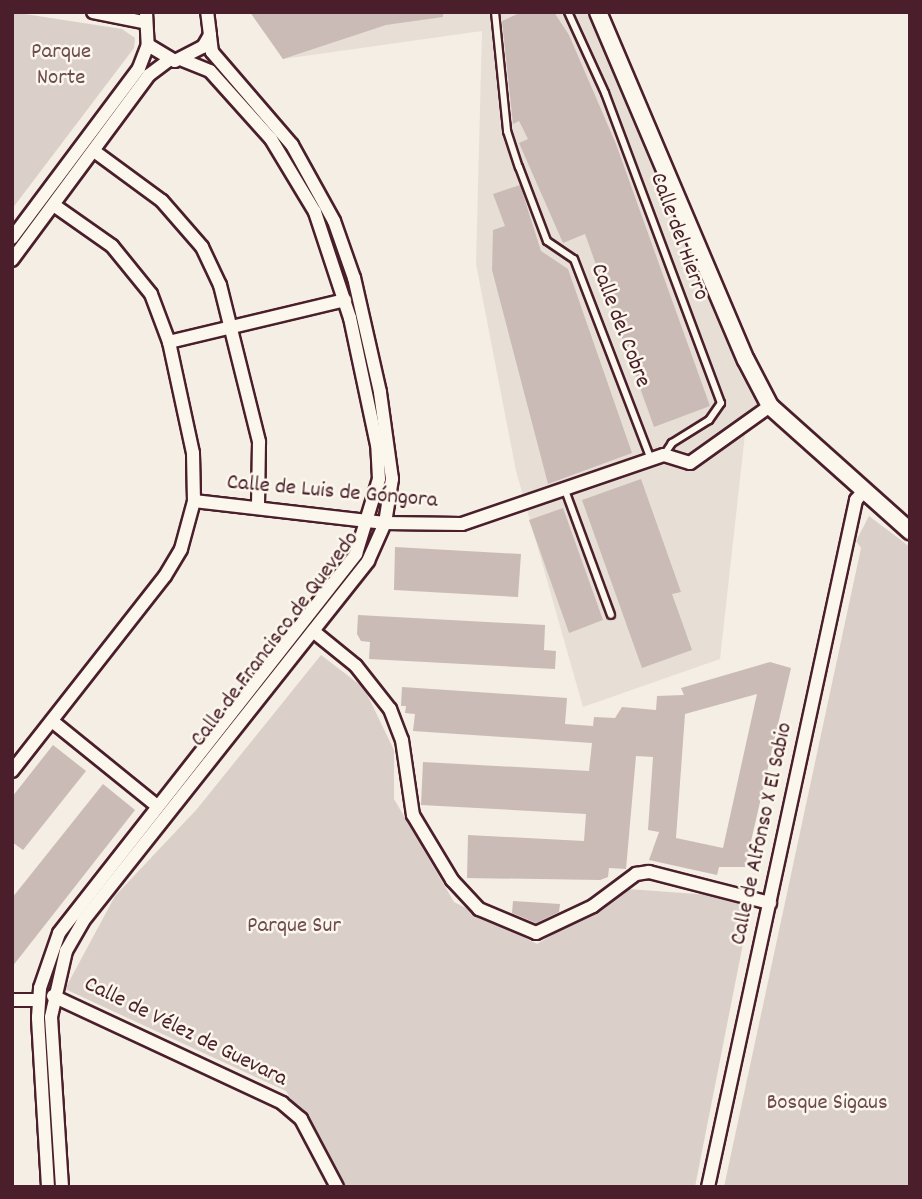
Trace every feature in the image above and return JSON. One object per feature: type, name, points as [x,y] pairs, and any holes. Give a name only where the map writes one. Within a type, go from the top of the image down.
[{"type":"street","points":[[12,238],[139,68],[148,45],[144,17],[93,12]]},
{"type":"street","name":"Calle de Francisco de Quevedo","points":[[62,1187],[53,996],[66,951],[83,921],[368,561],[385,523],[392,479],[390,437],[354,278],[334,221],[292,145],[212,52],[207,12]]},
{"type":"street","points":[[598,12],[746,360],[771,406],[863,492],[910,531]]},
{"type":"street","points":[[148,45],[169,60],[183,60],[195,55],[210,35]]},
{"type":"street","points":[[12,260],[55,206],[149,75],[169,60]]},
{"type":"street","name":"Calle de Francisco de Quevedo","points":[[48,1187],[38,1000],[58,933],[356,554],[370,521],[379,479],[377,445],[345,300],[315,212],[271,139],[210,71],[183,60]]},
{"type":"street","points":[[94,151],[162,201],[187,228],[220,285],[233,327],[259,443],[258,508]]},
{"type":"street","points":[[12,771],[165,576],[181,549],[194,501],[193,453],[169,342],[151,294],[112,246],[55,206]]},
{"type":"street","points":[[169,342],[345,300]]},
{"type":"street","name":"Calle de Luis de Góngora","points":[[194,501],[385,523],[463,524],[664,455],[690,463],[771,406]]},
{"type":"street","name":"Calle de Alfonso X El Sabio","points":[[708,1187],[856,500],[863,492]]},
{"type":"street","points":[[313,631],[356,666],[390,709],[402,740],[413,815],[452,880],[479,909],[536,933],[593,906],[636,874],[649,872],[770,903]]},
{"type":"street","points":[[52,721],[157,806]]},
{"type":"street","name":"Calle de Vélez de Guevara","points":[[53,996],[282,1102],[301,1119],[337,1187]]},
{"type":"street","points":[[12,1000],[38,1000]]},
{"type":"lane","name":"Calle del Hierro","points":[[568,12],[605,93],[721,403],[709,420],[672,443],[664,455]]},
{"type":"lane","name":"Calle del Cobre","points":[[497,13],[507,131],[519,167],[547,241],[574,259],[651,460]]},
{"type":"lane","points":[[565,491],[611,615]]},
{"type":"shaded area","points":[[250,12],[598,12],[770,406],[746,425],[720,659],[583,707],[516,471],[476,264],[482,31],[283,59]]},
{"type":"green space","name":"Parque Norte","points":[[12,12],[122,29],[135,38],[134,48],[12,209]]},
{"type":"green space","name":"Bosque Sigaus","points":[[869,516],[910,547],[910,1187],[724,1187],[861,548],[856,541]]},
{"type":"green space","name":"Parque Sur","points":[[321,655],[364,688],[394,750],[394,799],[454,902],[537,944],[628,889],[752,898],[695,1187],[342,1187],[286,1091],[65,989],[115,896],[197,809]]},
{"type":"building","points":[[250,12],[443,12],[443,17],[386,25],[283,59]]},
{"type":"building","points":[[522,12],[554,12],[569,35],[616,144],[710,406],[654,427],[585,234],[563,243],[519,143],[528,139],[519,121],[513,124],[502,21]]},
{"type":"building","points":[[520,185],[541,251],[568,269],[632,453],[548,484],[492,270],[493,230],[505,226],[493,194]]},
{"type":"building","points":[[641,479],[681,592],[672,594],[692,650],[642,668],[582,500]]},
{"type":"building","points":[[563,508],[603,620],[569,633],[529,520]]},
{"type":"building","points":[[395,547],[521,554],[518,597],[394,590]]},
{"type":"building","points":[[358,615],[545,625],[544,650],[556,651],[555,669],[369,659],[370,642],[361,641],[357,634]]},
{"type":"building","points":[[770,662],[791,668],[745,867],[719,867],[717,875],[649,860],[659,832],[648,830],[653,757],[636,756],[626,869],[609,868],[608,877],[600,880],[467,878],[468,835],[584,841],[586,814],[421,805],[423,762],[589,771],[592,743],[413,731],[415,714],[405,713],[406,706],[401,706],[402,687],[567,698],[565,724],[593,726],[594,717],[615,718],[622,707],[656,710],[657,696],[684,695],[681,688]],"holes":[[[757,694],[723,848],[676,838],[685,714]]]},
{"type":"building","points":[[53,745],[86,771],[23,850],[12,842],[12,797]]},
{"type":"building","points":[[103,784],[135,810],[12,967],[12,898]]},
{"type":"building","points":[[513,901],[560,904],[559,912],[536,923],[512,913]]}]
